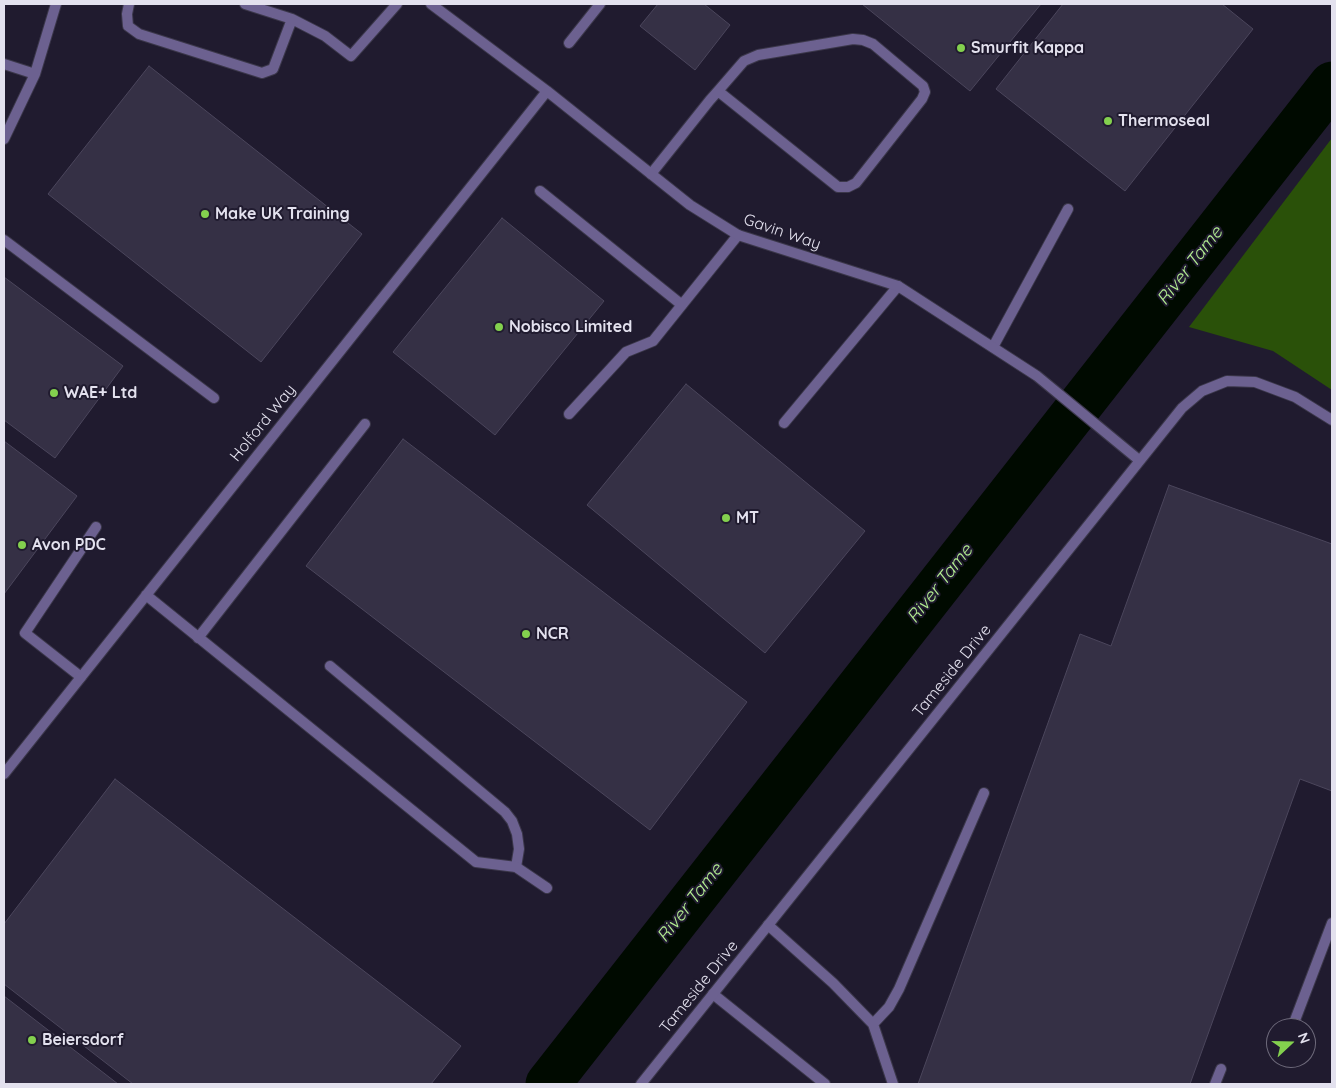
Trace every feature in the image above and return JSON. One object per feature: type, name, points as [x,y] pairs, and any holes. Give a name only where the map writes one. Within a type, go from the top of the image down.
[{"type":"street","points":[[4,139],[35,74],[56,4]]},
{"type":"street","points":[[129,4],[126,14],[128,26],[140,34],[262,73],[273,70],[292,19]]},
{"type":"street","points":[[245,4],[292,19],[325,36],[351,56],[397,4]]},
{"type":"street","name":"Gavin Way","points":[[431,4],[547,91],[690,206],[738,235],[898,286],[1037,376],[1139,460]]},
{"type":"street","points":[[569,43],[600,4]]},
{"type":"street","points":[[651,174],[718,91],[744,61],[758,55],[853,39],[873,44],[923,86],[925,92],[922,99],[856,184],[848,187],[838,187],[718,91]]},
{"type":"street","points":[[4,64],[35,74]]},
{"type":"street","name":"Holford Way","points":[[4,774],[547,91]]},
{"type":"street","points":[[540,191],[682,305]]},
{"type":"street","points":[[993,347],[1068,209]]},
{"type":"street","points":[[569,414],[626,352],[653,341],[738,235]]},
{"type":"street","points":[[4,240],[214,398]]},
{"type":"street","points":[[784,423],[898,286]]},
{"type":"street","name":"Tameside Drive","points":[[641,1084],[1182,408],[1202,391],[1227,381],[1256,382],[1296,397],[1332,420]]},
{"type":"street","points":[[198,638],[366,424]]},
{"type":"street","points":[[81,677],[25,633],[96,526]]},
{"type":"street","points":[[146,596],[476,862],[516,867],[547,888]]},
{"type":"street","points":[[330,666],[505,812],[512,821],[517,834],[519,849],[516,867]]},
{"type":"street","points":[[873,1024],[889,1007],[899,989],[984,793]]},
{"type":"street","points":[[1296,1018],[1332,923]]},
{"type":"street","points":[[768,925],[833,983],[873,1024],[893,1084]]},
{"type":"street","points":[[713,994],[825,1084]]},
{"type":"street","points":[[1215,1084],[1221,1069]]},
{"type":"green space","points":[[1332,138],[1332,390],[1273,351],[1189,327]]},
{"type":"building","points":[[658,4],[704,4],[730,25],[695,70],[640,26]]},
{"type":"building","name":"Smurfit Kappa","points":[[862,4],[1041,4],[970,91]]},
{"type":"building","name":"Thermoseal","points":[[1063,4],[1222,4],[1253,29],[1125,191],[996,89]]},
{"type":"building","name":"Make UK Training","points":[[149,66],[362,234],[261,362],[48,194]]},
{"type":"building","name":"Nobisco Limited","points":[[502,218],[604,301],[495,435],[393,352]]},
{"type":"building","name":"WAE+ Ltd","points":[[4,277],[123,366],[55,458],[4,420]]},
{"type":"building","name":"MT","points":[[686,384],[865,531],[765,653],[587,505]]},
{"type":"building","name":"NCR","points":[[403,439],[747,702],[650,830],[306,566]]},
{"type":"building","name":"Avon PDC","points":[[4,441],[77,496],[4,594]]},
{"type":"building","points":[[1169,485],[1332,544],[1332,791],[1300,779],[1190,1084],[918,1084],[1080,634],[1111,646]]},
{"type":"building","points":[[115,779],[461,1046],[431,1084],[133,1084],[4,984],[4,924]]},
{"type":"building","name":"Beiersdorf","points":[[4,996],[118,1084],[4,1084]]},
{"type":"waterway","name":"River Tame","points":[[548,1084],[1332,84]]},
{"type":"place","name":"Smurfit Kappa","points":[[961,48]]},
{"type":"place","name":"Thermoseal","points":[[1108,121]]},
{"type":"place","name":"Make UK Training","points":[[205,214]]},
{"type":"place","name":"Nobisco Limited","points":[[499,327]]},
{"type":"place","name":"WAE+ Ltd","points":[[54,393]]},
{"type":"place","name":"MT","points":[[726,518]]},
{"type":"place","name":"Avon PDC","points":[[22,545]]},
{"type":"place","name":"NCR","points":[[526,634]]},
{"type":"place","name":"Beiersdorf","points":[[32,1040]]}]
